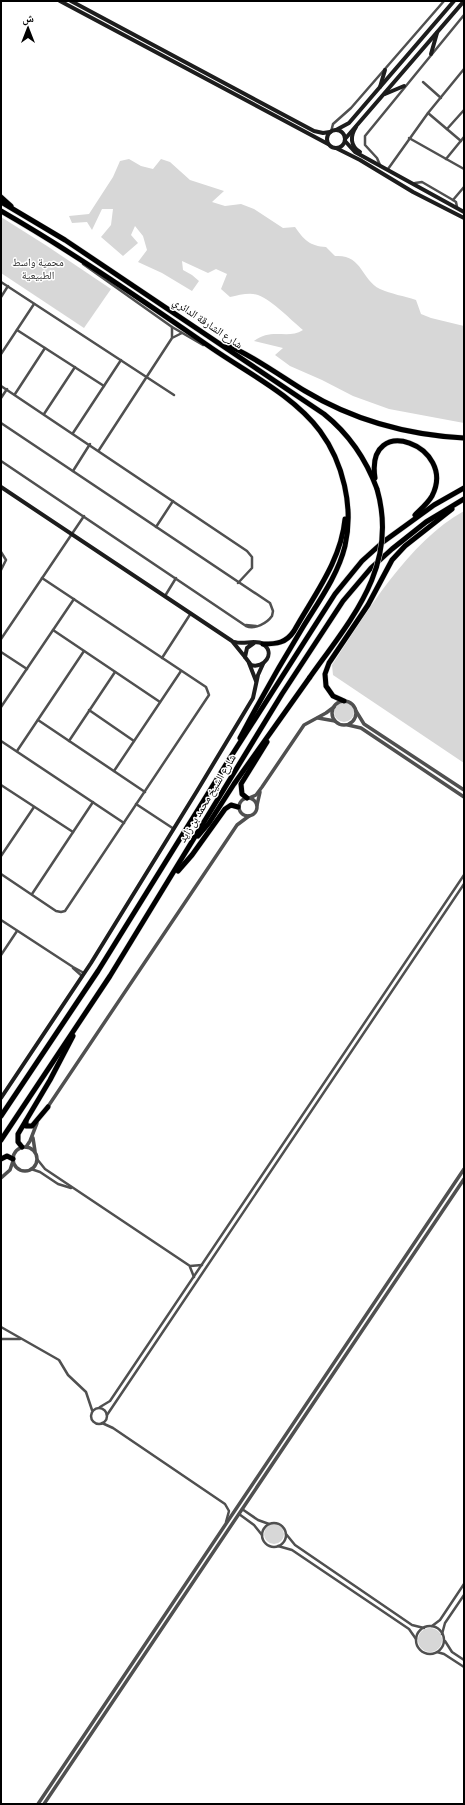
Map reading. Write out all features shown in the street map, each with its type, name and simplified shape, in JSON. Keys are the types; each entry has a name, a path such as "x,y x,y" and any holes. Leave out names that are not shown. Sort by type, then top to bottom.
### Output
{"highway":[{"path":"1,197 12,208"},
{"name":"شارع الشارقة الدائري","path":"1,202 58,236 318,410 336,424 361,454 377,489"},
{"name":"شارع الشارقة الدائري","path":"1,211 76,257 288,399 313,423 327,442 341,473 346,496"},
{"path":"217,341 234,348 319,399 356,416 408,431 464,438"},
{"path":"193,841 209,822 360,607 373,578 383,538 383,518 377,489 374,459 378,451 384,445 392,441 405,442 418,447 429,457 436,475 434,490 426,504 406,524"},
{"name":"شارع الشيخ محمد بن زايد","path":"1,1116 98,971 230,758 308,635 340,589 373,551 406,524 434,505 464,488"},
{"path":"263,644 277,644 289,637 328,574 341,542 346,496"},
{"path":"230,758 255,708 336,571 343,553 347,534 346,496"},
{"path":"344,701 333,696 326,686 325,674 329,663 366,610 387,568 398,553 421,532 464,499"},
{"name":"شارع الشيخ محمد بن زايد","path":"1,1140 81,1020 172,876 307,654 352,589 371,568 397,544 433,518 464,499"},
{"path":"248,798 242,794 241,784 268,740 273,729"},
{"path":"172,876 192,855 226,807 234,805 239,808"},
{"path":"24,1147 18,1142 17,1137 50,1080 81,1020"},
{"path":"26,1121 28,1127 32,1126 48,1107"},
{"path":"1,1159 7,1156 13,1160"}],"main road":[{"path":"60,1 360,160 413,192 464,218"},
{"path":"71,1 314,131 323,134 348,124 454,1"},
{"path":"336,148 342,146 361,120 464,1"},
{"path":"431,54 437,33"},
{"path":"380,87 385,70"},
{"path":"374,82 380,87"},
{"path":"383,94 404,86"},
{"path":"361,120 352,134 352,143 358,151 373,161"},
{"path":"336,130 342,133 345,140 355,152 415,183 464,212"},
{"path":"328,144 327,139 331,132"},
{"path":"1,487 232,641 240,648 249,663 256,683"},
{"path":"2,1096 83,975 253,698 256,683 263,664 267,660 269,654 263,644 240,643 232,641"},
{"path":"245,657 247,648 254,643"},
{"path":"249,663 257,666 263,664"}],"street":[{"path":"331,132 333,124 385,70 444,1"},
{"path":"380,165 375,155 366,147 365,138 404,86 464,15"},
{"path":"388,169 428,113 464,69"},
{"path":"423,82 441,98"},
{"path":"447,130 464,110"},
{"path":"428,113 461,141"},
{"path":"446,159 464,137"},
{"path":"410,138 464,169"},
{"path":"415,183 421,182 453,200 456,202 457,208"},
{"path":"453,200 464,187"},
{"path":"76,257 115,288 172,327 220,354"},
{"path":"1,282 174,395"},
{"path":"1,297 8,286"},
{"path":"1,354 34,304"},
{"path":"172,327 172,338"},
{"path":"17,330 104,386"},
{"path":"99,450 172,338 182,333"},
{"path":"15,394 46,348"},
{"path":"73,432 121,360"},
{"path":"44,414 75,367"},
{"path":"1,386 73,432 250,554 253,560 252,568 238,583"},
{"path":"1,398 7,389"},
{"path":"1,423 272,606 274,610 272,616 260,625 251,626 243,624 1,461"},
{"path":"73,471 90,444"},
{"path":"156,527 173,501"},
{"path":"1,639 84,516"},
{"path":"1,552 6,560 1,570"},
{"path":"1,874 58,912 65,911 209,697 206,687 42,578"},
{"path":"165,596 176,578"},
{"path":"1,707 74,599"},
{"path":"162,658 191,613"},
{"path":"53,630 160,702"},
{"path":"17,751 84,651"},
{"path":"1,652 27,669"},
{"path":"114,771 181,671"},
{"path":"68,741 115,672"},
{"path":"24,1147 34,1128 237,825 241,801 256,795 302,727 307,722 317,718 338,703 344,701 351,704 364,724 464,790"},
{"path":"334,707 332,715 336,722"},
{"path":"89,710 134,741"},
{"path":"348,725 355,718 356,711"},
{"path":"317,718 336,722 341,725 361,728 464,797"},
{"path":"38,720 145,792"},
{"path":"1,741 124,823"},
{"path":"1,785 73,832"},
{"path":"237,825 256,811 262,787"},
{"path":"248,798 254,800 257,806"},
{"path":"32,894 93,802"},
{"path":"136,804 174,829"},
{"path":"1,856 34,807"},
{"path":"239,808 243,815 249,816"},
{"path":"92,1410 100,1408 110,1401 464,875"},
{"path":"102,1423 106,1420 107,1414 464,884"},
{"path":"1,920 83,975"},
{"path":"1,955 17,931"},
{"path":"413,950 416,950 417,954"},
{"path":"292,1131 294,1135 296,1134"},
{"path":"32,1134 38,1159 45,1169 190,1266 194,1278"},
{"path":"1,1178 12,1167 17,1150 24,1147 32,1148 36,1153"},
{"path":"31,1169 36,1165 38,1159"},
{"path":"13,1160 16,1166 21,1170"},
{"path":"7,1172 31,1169 37,1171 54,1182 79,1192"},
{"path":"38,1804 464,1169"},
{"path":"44,1804 464,1179"},
{"path":"400,1265 403,1264 404,1268"},
{"path":"190,1266 202,1265"},
{"path":"1,1328 59,1360 68,1375 84,1389 92,1410 90,1416 92,1421 97,1424 102,1423 113,1428 225,1504 229,1511 227,1522"},
{"path":"1,1339 22,1339"},
{"path":"100,1408 104,1409 107,1414"},
{"path":"242,1509 258,1520 270,1524 280,1525 295,1545 412,1625 424,1628"},
{"path":"239,1514 254,1525 269,1545 288,1548 409,1629 416,1639 418,1647 423,1652 430,1654 436,1652 442,1647 444,1639"},
{"path":"262,1536 264,1529 270,1524"},
{"path":"278,1546 285,1540 286,1534"},
{"path":"416,1639 418,1633 424,1628 431,1626 440,1620 464,1584"},
{"path":"442,1634 445,1623 464,1595"},
{"path":"431,1626 438,1629 442,1634 448,1648 464,1660"},
{"path":"436,1652 444,1654 464,1667"},
{"path":"137,1655 139,1659 142,1659"}],"green space":[{"path":"129,159 141,166 153,169 161,159 170,162 190,180 224,191 212,202 225,206 241,204 254,209 283,228 295,227 308,242 326,247 335,256 344,256 351,259 374,285 380,289 416,300 421,314 464,326 464,423 389,409 353,396 290,366 275,355 283,348 254,341 267,335 291,334 303,330 276,306 255,294 230,297 221,289 227,274 216,269 208,273 182,261 183,270 199,281 192,291 162,273 138,262 147,250 143,236 135,226 131,235 138,243 123,256 101,237 111,225 113,209 102,209 92,230 87,222 72,223 69,216 89,214 113,177 120,161"},
{"name":"محمية واسط الطبيعية","path":"1,217 111,289 84,328 1,273"},
{"path":"464,511 464,763 333,675 332,665 374,601 407,559 444,524"},
{"path":"344,702 351,705 354,712 351,719 344,722 337,719 334,712 337,705"},
{"path":"274,1524 281,1527 284,1534 281,1541 274,1544 267,1541 264,1534 267,1527"},
{"path":"430,1628 438,1632 442,1640 438,1648 430,1652 422,1648 418,1640 422,1632"}]}
